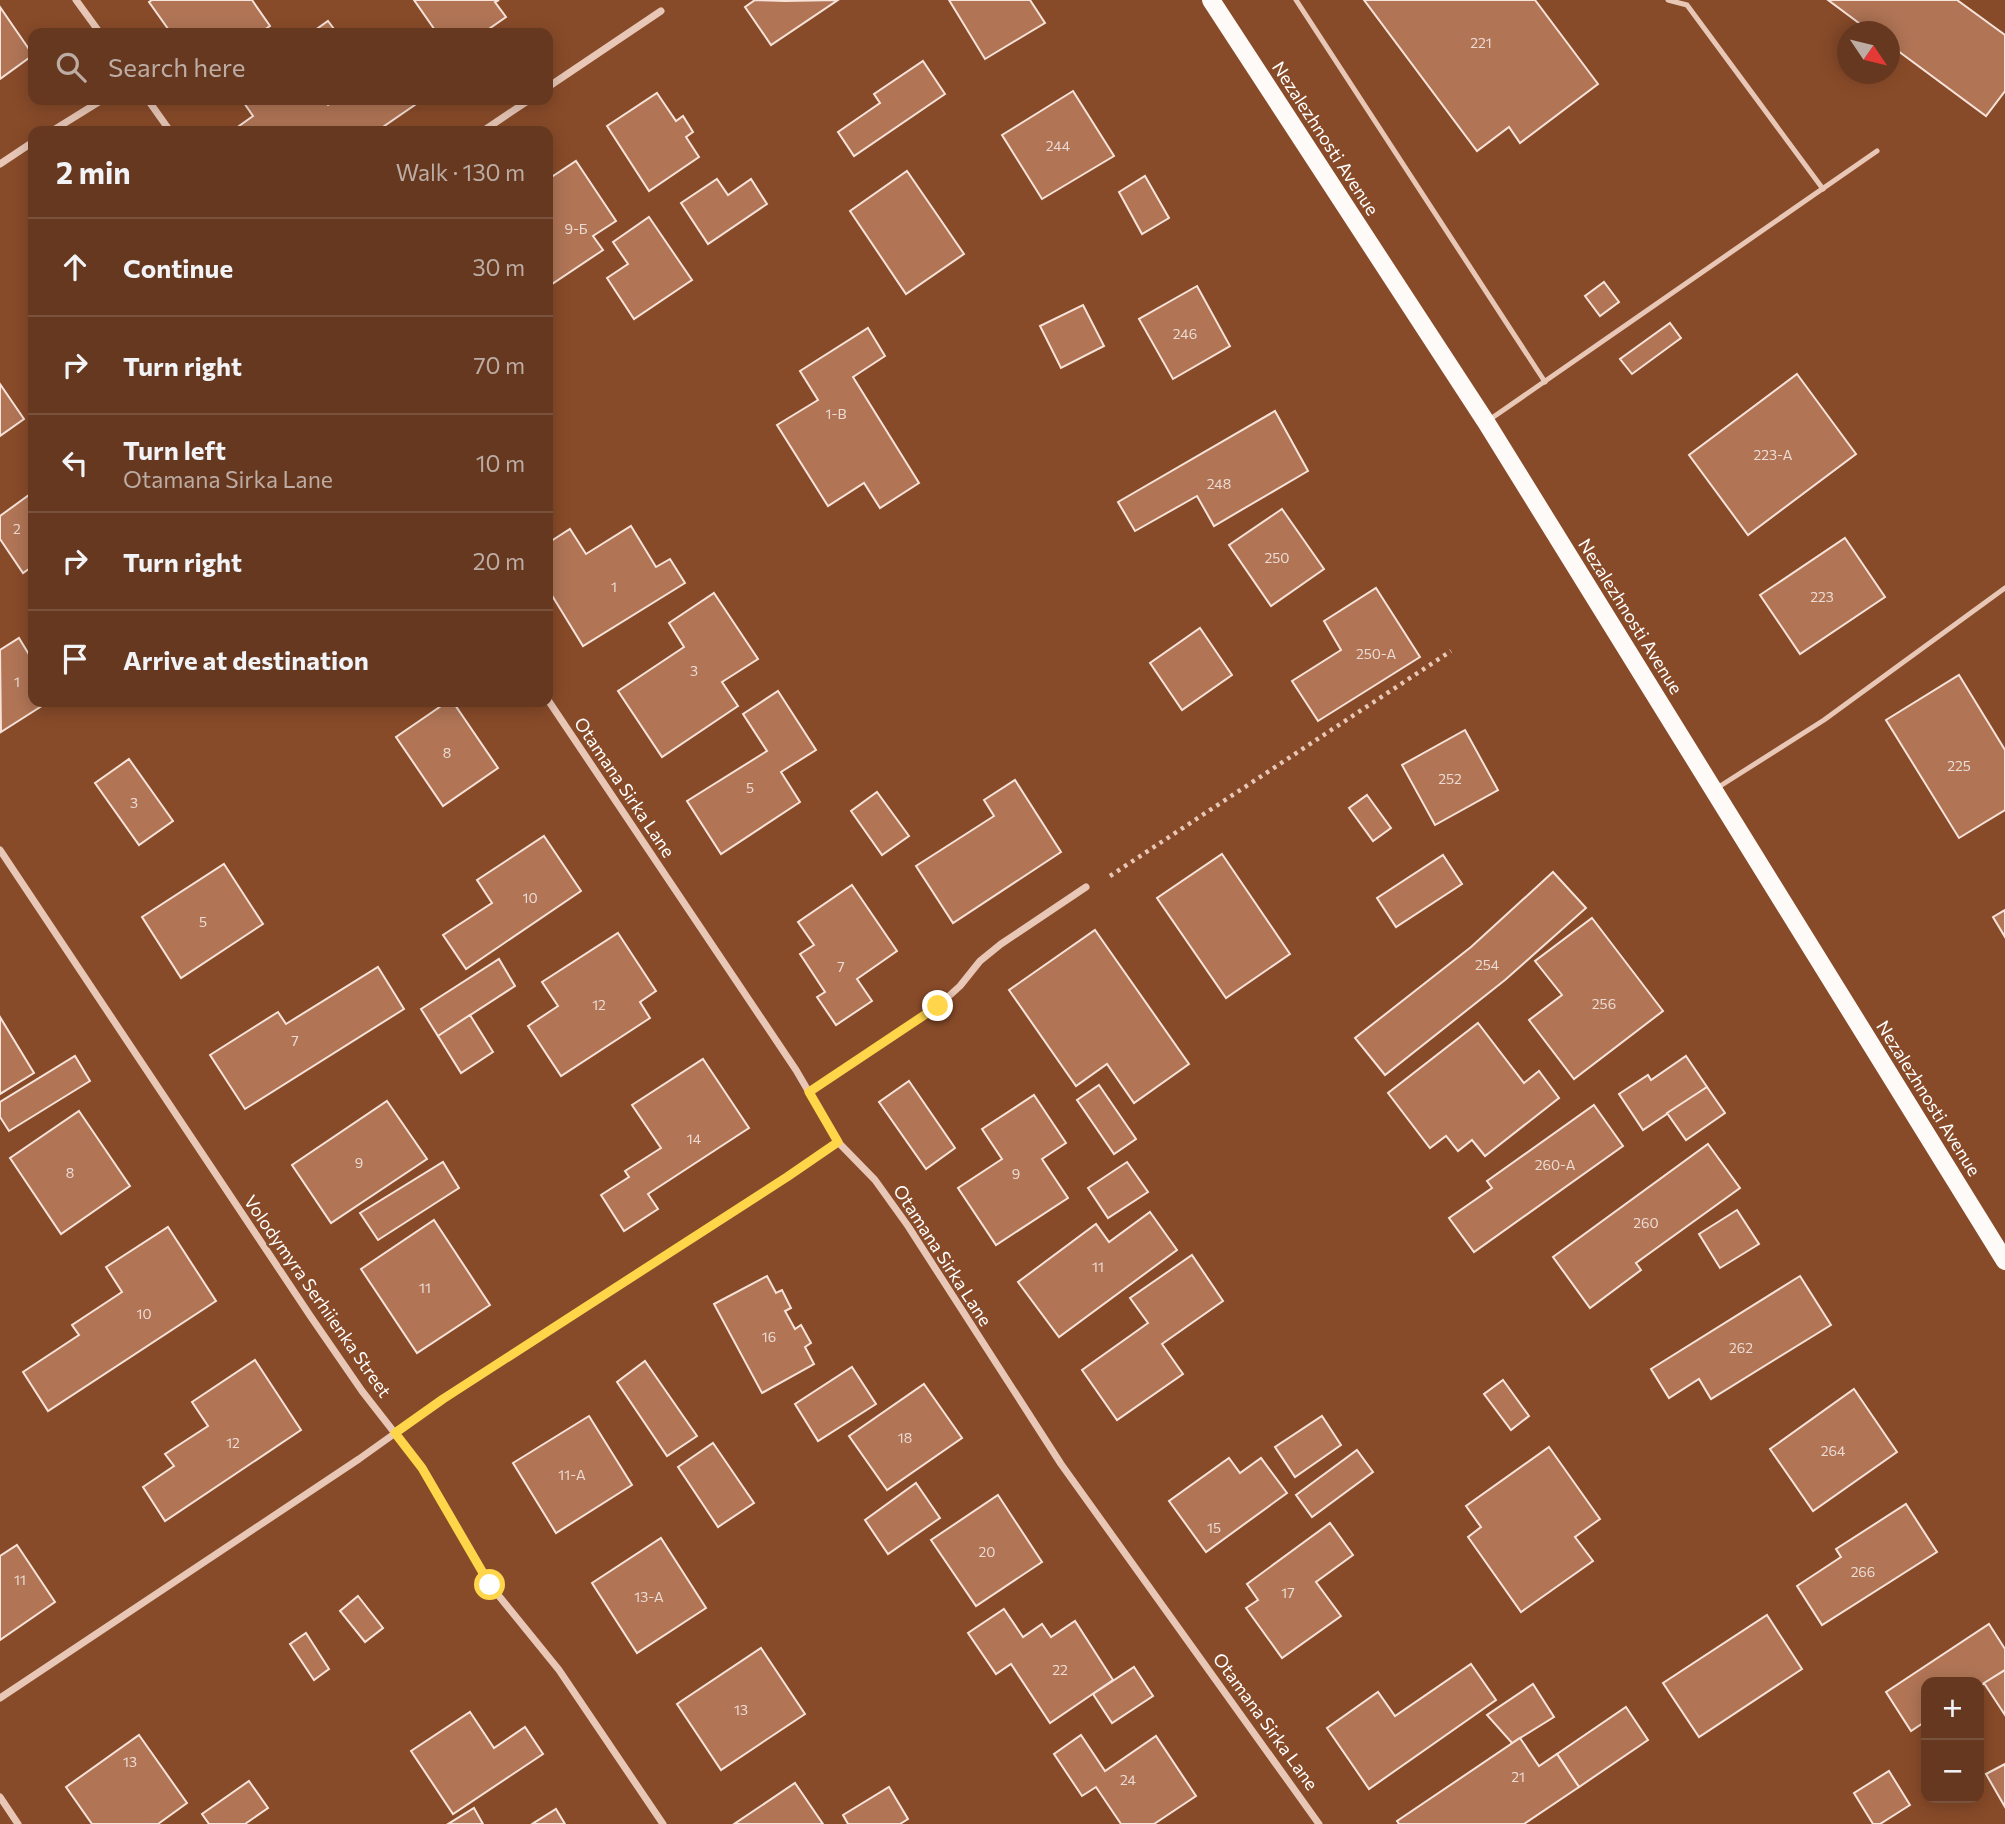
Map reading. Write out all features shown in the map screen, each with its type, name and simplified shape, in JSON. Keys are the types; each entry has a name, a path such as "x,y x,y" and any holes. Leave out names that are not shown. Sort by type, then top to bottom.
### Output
{"main road":[{"name":"Nezalezhnosti Avenue","path":"1211,0 1486,422 2005,1261"}],"street":[{"path":"76,0 96,28"},
{"path":"553,84 661,11"},
{"path":"59,126 94,105"},
{"path":"152,105 166,126"},
{"path":"490,126 522,105"},
{"path":"0,164 28,145"},
{"name":"Otamana Sirka Lane","path":"553,707 809,1092 838,1142 875,1181 908,1226 1061,1464 1319,1824"},
{"name":"Volodymyra Serhiienka Street","path":"0,850 311,1317 422,1468 490,1585 514,1618 559,1670 663,1824"},
{"path":"809,1092 938,1006 960,986 980,961 1001,944 1086,887"},
{"path":"0,1698 443,1399 838,1142"},
{"path":"0,1797 18,1824"}],"lane":[{"path":"1296,0 1545,382"},
{"path":"1668,0 1687,5 1823,189"},
{"path":"1486,422 1877,151"},
{"path":"1714,790 1824,720 2005,588"}],"path":[{"path":"1086,887 1102,881 1451,651"}],"building":[{"path":"252,0 270,26 167,28 149,2"},
{"path":"414,0 499,0 495,2 506,17 490,28 434,28"},
{"path":"755,0 838,0 771,45 745,7"},
{"path":"949,0 1030,0 1045,23 985,59"},
{"path":"1364,0 1535,0 1598,84 1520,143 1509,127 1477,151"},
{"path":"1828,0 1957,0 2005,35 2005,91 1986,116 1900,52 1900,21 1856,21"},
{"path":"0,7 28,48 28,59 0,79"},
{"path":"328,21 333,28 318,28"},
{"path":"923,61 945,94 854,156 838,132 880,103 874,94"},
{"path":"1073,91 1114,156 1042,199 1002,135"},
{"path":"657,93 676,121 683,116 693,132 686,137 699,157 649,191 607,126"},
{"path":"245,105 415,105 384,126 239,126 253,116"},
{"path":"576,161 616,221 593,236 603,250 553,283 553,176"},
{"path":"907,171 964,254 906,294 850,211"},
{"path":"1145,176 1169,218 1142,234 1119,192"},
{"path":"717,179 728,195 751,179 767,204 708,244 681,203"},
{"path":"649,217 692,280 634,319 607,278 628,264 613,242"},
{"path":"1604,282 1619,302 1600,316 1585,296"},
{"path":"1197,286 1230,346 1173,379 1139,319"},
{"path":"1083,305 1104,346 1061,368 1040,326"},
{"path":"1670,323 1681,338 1632,374 1620,359"},
{"path":"868,328 885,356 853,377 919,483 880,508 864,483 828,506 777,425 818,400 800,371"},
{"path":"1797,374 1856,454 1748,535 1689,455"},
{"path":"0,384 24,419 0,436"},
{"path":"1275,411 1308,471 1214,526 1197,496 1135,531 1118,502"},
{"path":"28,496 28,570 23,573 0,539 0,516"},
{"path":"1282,509 1324,569 1271,606 1229,545"},
{"path":"631,526 656,567 670,559 685,583 583,646 553,597 553,540 570,529 586,554"},
{"path":"1845,538 1885,597 1800,654 1760,595"},
{"path":"1376,588 1420,657 1318,721 1292,681 1341,650 1324,621"},
{"path":"714,593 758,659 722,682 738,706 662,757 618,691 684,647 669,623"},
{"path":"1200,628 1232,675 1182,710 1150,663"},
{"path":"19,638 28,653 28,707 40,707 1,732 0,650"},
{"path":"1959,675 2005,750 2005,810 1959,838 1886,720"},
{"path":"778,691 816,750 781,772 800,802 721,854 687,801 767,751 743,714"},
{"path":"440,707 456,707 498,768 443,806 396,737"},
{"path":"1465,730 1498,790 1435,825 1402,765"},
{"path":"129,759 173,821 139,845 95,783"},
{"path":"1015,780 1061,852 953,923 916,866 994,816 984,800"},
{"path":"877,792 909,836 882,855 851,811"},
{"path":"1367,795 1391,828 1373,841 1349,808"},
{"path":"544,836 581,891 466,969 443,935 492,903 477,880"},
{"path":"1222,854 1290,954 1226,998 1157,898"},
{"path":"1443,855 1462,884 1396,927 1377,898"},
{"path":"224,864 263,924 181,978 142,917"},
{"path":"1553,872 1586,908 1505,980 1385,1075 1355,1038 1471,947"},
{"path":"852,885 897,951 857,979 872,1001 836,1025 817,997 825,992 800,954 814,945 798,922"},
{"path":"2005,910 2005,937 1993,917"},
{"path":"1592,918 1663,1011 1574,1079 1529,1020 1562,995 1535,961"},
{"path":"1095,930 1189,1064 1134,1103 1107,1064 1076,1086 1009,990"},
{"path":"618,933 656,991 640,1002 650,1018 561,1076 528,1026 558,1006 542,982"},
{"path":"499,959 515,986 438,1036 421,1009"},
{"path":"378,967 404,1009 245,1109 210,1055 278,1012 286,1024"},
{"path":"470,1015 493,1052 461,1073 438,1036"},
{"path":"0,1017 34,1073 0,1094"},
{"path":"1478,1023 1524,1083 1539,1071 1559,1098 1485,1156 1472,1140 1458,1151 1446,1136 1430,1148 1388,1093"},
{"path":"75,1056 90,1081 9,1131 0,1117 0,1102"},
{"path":"1686,1056 1707,1087 1643,1130 1619,1094 1648,1075 1651,1080"},
{"path":"703,1059 749,1128 648,1194 658,1209 624,1231 601,1195 629,1177 625,1171 661,1148 632,1105"},
{"path":"909,1081 955,1148 926,1169 879,1102"},
{"path":"1099,1085 1136,1139 1114,1154 1077,1100"},
{"path":"1707,1087 1725,1113 1686,1140 1667,1113"},
{"path":"1034,1095 1066,1143 1042,1159 1068,1198 996,1245 958,1188 1002,1159 982,1129"},
{"path":"387,1101 427,1159 331,1223 292,1165"},
{"path":"1594,1105 1623,1146 1474,1252 1449,1218 1492,1188 1487,1181"},
{"path":"79,1111 130,1186 61,1234 10,1158"},
{"path":"1708,1144 1740,1188 1636,1263 1641,1270 1590,1308 1553,1257"},
{"path":"443,1162 459,1188 378,1240 360,1213"},
{"path":"1127,1162 1148,1192 1108,1218 1088,1188"},
{"path":"1737,1210 1759,1244 1720,1268 1699,1234"},
{"path":"1150,1212 1177,1250 1059,1337 1018,1282 1096,1224 1109,1242"},
{"path":"434,1220 490,1305 417,1353 361,1269"},
{"path":"168,1227 216,1301 48,1411 23,1372 79,1335 72,1325 122,1292 106,1267"},
{"path":"1192,1255 1223,1301 1162,1344 1183,1374 1117,1420 1082,1370 1148,1323 1130,1298"},
{"path":"767,1276 776,1293 782,1290 791,1308 785,1311 795,1329 801,1325 811,1343 805,1347 814,1364 762,1393 714,1304"},
{"path":"1800,1276 1831,1325 1711,1399 1699,1379 1669,1398 1651,1369"},
{"path":"255,1360 301,1430 165,1521 143,1487 174,1466 165,1454 208,1426 192,1402"},
{"path":"645,1361 697,1436 667,1456 617,1382"},
{"path":"852,1367 876,1404 818,1441 795,1404"},
{"path":"1503,1380 1529,1416 1511,1430 1484,1394"},
{"path":"924,1384 962,1438 887,1490 849,1436"},
{"path":"1854,1389 1897,1452 1813,1511 1770,1449"},
{"path":"589,1416 632,1485 556,1533 513,1463"},
{"path":"1322,1416 1341,1445 1295,1477 1275,1447"},
{"path":"713,1443 754,1503 718,1527 678,1467"},
{"path":"1549,1447 1600,1519 1575,1537 1593,1561 1521,1612 1468,1537 1481,1527 1466,1506"},
{"path":"1357,1450 1373,1472 1312,1517 1296,1495"},
{"path":"1229,1458 1240,1473 1261,1458 1287,1493 1206,1552 1169,1501"},
{"path":"916,1483 940,1518 888,1554 865,1520"},
{"path":"998,1495 1042,1562 976,1606 931,1540"},
{"path":"1906,1504 1937,1552 1822,1625 1797,1586 1841,1557 1836,1549"},
{"path":"1330,1523 1353,1555 1316,1582 1341,1616 1282,1658 1246,1608 1258,1600 1247,1584"},
{"path":"661,1538 706,1608 637,1653 592,1583"},
{"path":"17,1545 55,1602 0,1640 0,1556"},
{"path":"358,1596 383,1628 365,1642 340,1611"},
{"path":"1004,1609 1023,1637 1042,1624 1051,1637 1075,1621 1113,1680 1050,1723 1011,1664 996,1674 968,1633"},
{"path":"1767,1615 1802,1669 1699,1737 1663,1683"},
{"path":"1989,1624 2005,1649 2005,1670 1984,1684 1984,1677 1921,1677 1921,1724 1911,1731 1886,1692"},
{"path":"306,1633 329,1669 314,1680 290,1644"},
{"path":"761,1648 805,1714 721,1770 677,1704"},
{"path":"1471,1664 1496,1700 1369,1789 1327,1728 1378,1692 1395,1716"},
{"path":"1134,1667 1153,1696 1112,1723 1093,1694"},
{"path":"2005,1670 2005,1715 1984,1683"},
{"path":"1533,1684 1554,1717 1512,1743 1487,1715"},
{"path":"1626,1707 1648,1740 1579,1787 1557,1754"},
{"path":"470,1712 494,1748 525,1727 543,1754 453,1814 411,1751"},
{"path":"139,1735 187,1803 158,1824 92,1824 66,1787"},
{"path":"1081,1735 1105,1771 1156,1736 1196,1796 1154,1824 1121,1824 1096,1787 1082,1796 1054,1754"},
{"path":"1520,1738 1539,1766 1557,1754 1579,1787 1524,1824 1399,1824 1397,1821"},
{"path":"2005,1764 2005,1807 1986,1774"},
{"path":"1889,1771 1910,1805 1880,1824 1873,1824 1854,1793"},
{"path":"249,1781 268,1808 245,1824 209,1824 202,1814"},
{"path":"795,1783 823,1824 734,1824"},
{"path":"889,1787 908,1819 900,1824 848,1824 843,1815"},
{"path":"474,1808 483,1824 448,1824"},
{"path":"556,1809 565,1824 532,1824"}],"route":[{"path":"490,1585 422,1468 395,1433 838,1142 809,1092 938,1006"}]}
